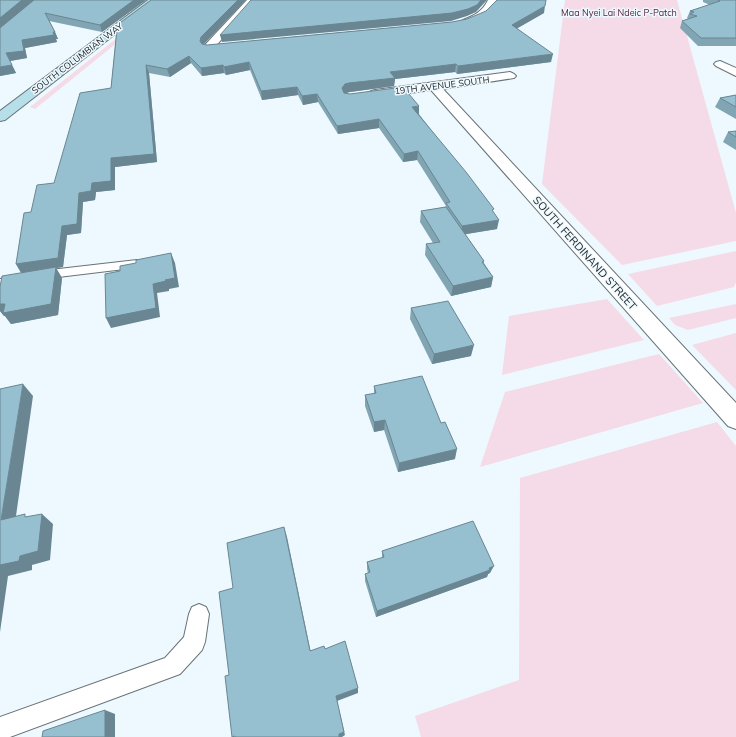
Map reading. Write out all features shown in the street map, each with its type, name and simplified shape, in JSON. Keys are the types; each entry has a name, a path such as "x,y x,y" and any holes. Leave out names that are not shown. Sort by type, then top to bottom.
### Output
{"main road":[{"name":"SOUTH COLUMBIAN WAY","path":"0,117 154,0"}],"street":[{"path":"222,47 208,48 252,0"},
{"path":"458,24 485,14 490,8 493,0"},
{"path":"720,64 736,73"},
{"name":"19TH AVENUE SOUTH","path":"365,95 510,76"},
{"name":"SOUTH FERDINAND STREET","path":"434,86 736,419"}],"lane":[{"path":"0,283 50,274 137,264"},
{"path":"0,729 172,666 194,642 199,614"}],"green space":[{"path":"165,0 170,0 35,109 30,107"},
{"name":"Maa Nyei Lai Ndeic P-Patch","path":"565,0 677,0 736,213 736,241 622,265 542,184"},
{"path":"736,251 736,282 734,287 657,306 628,274"},
{"path":"607,299 644,340 502,375 509,316"},
{"path":"736,304 736,318 688,330 675,325 669,318"},
{"path":"736,333 736,390 692,345"},
{"path":"659,354 703,403 480,467 505,392"},
{"path":"717,422 736,446 736,737 421,737 415,716 519,680 520,478"}],"building":[{"path":"0,0 22,0 0,18"},
{"path":"34,0 134,0 100,25 45,13 55,32 53,32 54,35 22,40 24,51 6,53 12,65 0,67 0,28"},
{"path":"151,0 238,0 201,37 200,41 202,44 207,45 452,22 467,19 486,11 497,0 546,0 545,6 512,25 553,54 458,66 456,64 390,72 395,78 349,83 345,84 342,88 344,93 350,94 403,87 419,106 412,107 466,172 494,209 492,210 499,220 462,226 446,203 450,202 418,151 404,154 379,119 337,126 317,94 302,96 297,87 261,91 249,62 224,67 223,65 201,68 189,56 167,69 146,65 154,154 111,158 111,181 92,183 91,191 79,193 77,224 62,226 58,258 16,264 24,213 31,212 37,185 54,183 80,93 111,88 117,29 113,28"},
{"path":"251,0 481,0 477,5 452,13 220,35"},
{"path":"718,0 736,0 736,38 701,38 682,21 697,16 690,14 694,12 690,11 720,1"},
{"path":"736,95 736,107 720,98"},
{"path":"736,131 736,137 728,132"},
{"path":"446,207 484,261 482,262 493,277 453,286 426,244 440,242 421,211"},
{"path":"171,253 175,278 153,284 156,308 106,318 105,274 120,271 120,266 136,263 136,260"},
{"path":"56,267 51,304 3,313 5,304 0,304 0,287 2,276"},
{"path":"448,301 474,345 434,354 411,308"},
{"path":"422,376 441,423 445,422 457,449 399,463 385,420 374,422 365,395 376,393 374,386"},
{"path":"23,384 1,520 25,514 25,517 42,514 38,551 20,556 19,561 0,565 0,389"},
{"path":"473,521 494,566 489,568 490,570 377,611 365,574 370,572 367,562 384,557 382,551"},
{"path":"284,527 310,651 324,646 325,649 345,641 358,688 336,696 344,732 339,734 339,737 232,737 225,676 229,675 219,592 233,588 227,543"},
{"path":"105,710 105,737 42,737 43,731"}]}
